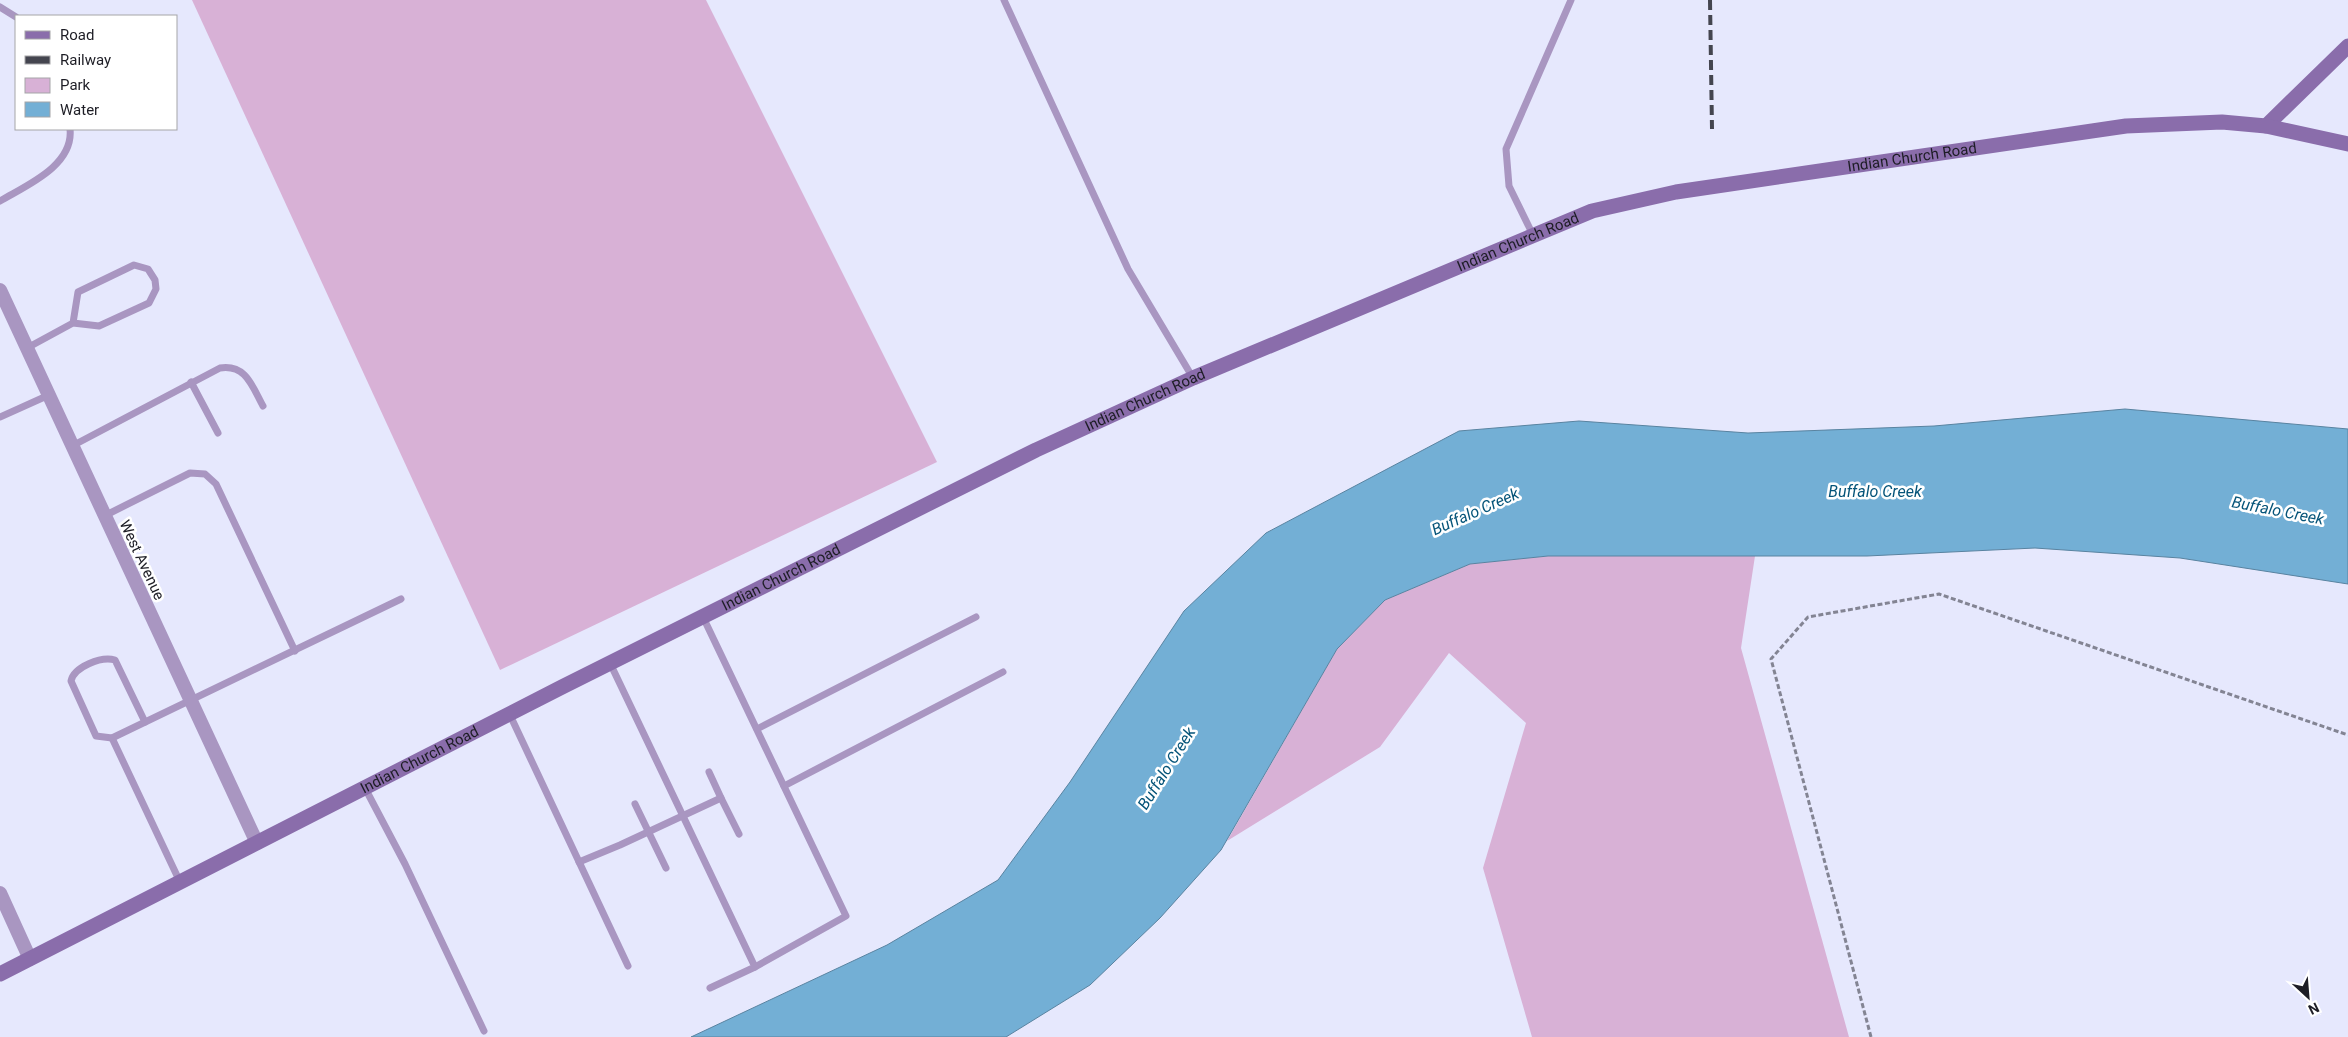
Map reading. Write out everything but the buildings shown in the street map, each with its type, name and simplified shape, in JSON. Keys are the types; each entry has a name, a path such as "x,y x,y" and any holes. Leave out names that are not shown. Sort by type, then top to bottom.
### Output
{"street":[{"path":"2266,126 2348,46"},
{"name":"Indian Church Road","path":"0,974 610,663 1036,450 1193,378 1592,212 1686,191 2126,126 2222,122 2266,126 2348,144"},
{"name":"West Avenue","path":"0,290 257,843"},
{"path":"0,893 30,959"}],"lane":[{"path":"1004,0 1128,269 1193,378"},
{"path":"1533,235 1509,186 1506,149 1571,0"},
{"path":"0,7 15,16"},
{"path":"0,201 45,174 60,159 67,146 70,130"},
{"path":"27,348 73,323 99,326 149,303 156,290 155,280 148,268 134,265 78,292 73,323"},
{"path":"71,446 220,368 230,366 240,370 247,376 263,406"},
{"path":"191,382 218,433"},
{"path":"0,417 49,395"},
{"path":"104,516 190,474 205,474 216,484 296,651"},
{"path":"145,722 115,660 101,660 78,669 73,674 71,681 96,736 112,738 191,702 401,599"},
{"path":"703,617 846,916 755,968 710,988"},
{"path":"757,729 976,617"},
{"path":"610,663 755,968"},
{"path":"784,786 1003,672"},
{"path":"510,715 628,966"},
{"path":"112,738 180,882"},
{"path":"709,772 739,834"},
{"path":"365,788 405,864 484,1031"},
{"path":"579,862 721,798"},
{"path":"635,804 666,868"}],"path":[{"path":"1872,1037 1772,659 1808,617 1939,594 2348,735"}],"green space":[{"path":"192,0 706,0 937,462 500,670"},
{"path":"1548,556 1755,556 1741,648 1849,1037 1532,1037 1483,868 1526,723 1449,653 1380,747 1227,841 1337,649 1385,600 1470,564"}],"water":[{"name":"Buffalo Creek","path":"2125,409 2348,429 2348,584 2180,558 2035,548 1867,556 1548,556 1470,564 1385,600 1337,649 1221,850 1160,918 1090,985 1006,1037 691,1037 887,945 998,880 1070,782 1184,611 1266,533 1459,431 1579,421 1748,433 1934,426"}],"railway":[{"path":"1710,0 1712,129"}]}
